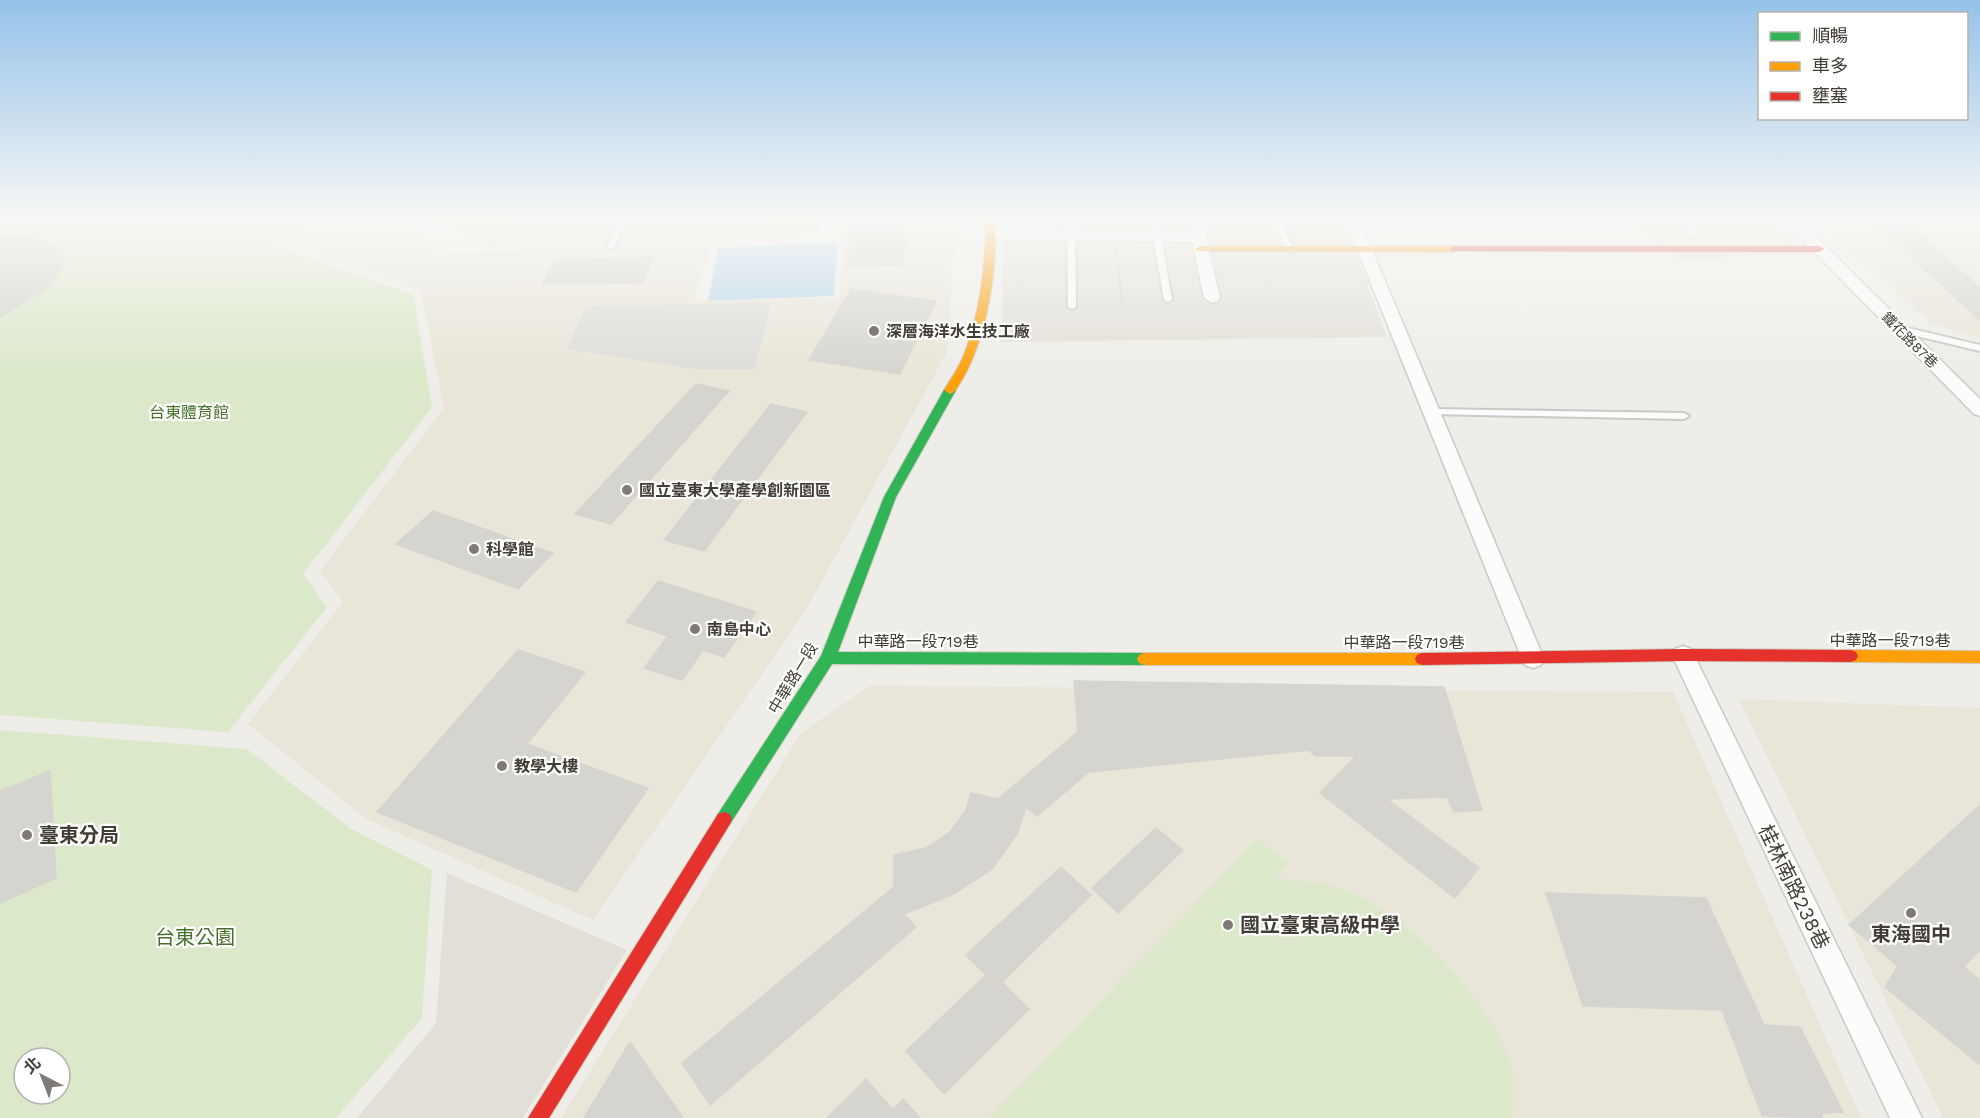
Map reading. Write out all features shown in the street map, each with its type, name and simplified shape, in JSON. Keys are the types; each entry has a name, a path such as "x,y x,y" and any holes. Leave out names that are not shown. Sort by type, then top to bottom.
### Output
{"street":[{"name":"中華路一段","path":"538,1118 699,858 828,658 890,497 970,354 986,271"},
{"path":"1206,271 1212,298"},
{"path":"1375,271 1533,658"},
{"name":"鐵花路87巷","path":"1841,271 1980,410"},
{"name":"中華路一段719巷","path":"828,658 1533,658 1683,655 1980,657"},
{"name":"桂林南路238巷","path":"1683,655 1906,1118"}],"lane":[{"path":"1071,271 1072,307"},
{"path":"1163,271 1168,300"},
{"path":"1898,328 1980,348"},
{"path":"1432,412 1684,416"}],"path":[{"path":"1119,271 1122,303"}],"shaded area":[{"name":"國立臺東大學產學創新園區","path":"362,271 703,271 694,301 840,298 841,271 952,271 947,352 806,610 593,920 366,819 248,724 343,602 320,571 444,408 421,292"},
{"path":"1003,271 1363,271 1386,337 1001,342"},
{"path":"1872,271 1980,271 1980,338 1931,324"},
{"path":"771,303 755,369 695,369 567,349 587,306"},
{"name":"國立臺東高級中學","path":"870,686 1673,692 1861,1118 561,1118 801,733"},
{"name":"東海國中","path":"1739,699 1980,708 1980,1118 1943,1118"},
{"path":"447,873 627,950 523,1118 357,1118 436,1023"}],"green space":[{"name":"台東體育館","path":"0,271 347,271 413,294 432,407 303,574 327,607 228,732 0,715"},
{"name":"台東公園","path":"0,730 247,749 351,829 432,870 422,1018 336,1118 0,1118"},
{"path":"1257,839 1288,863 1275,878 1327,884 1360,897 1413,933 1461,981 1498,1033 1509,1059 1513,1080 1512,1118 989,1118"}],"water":[{"path":"714,271 836,271 834,296 708,301"}],"building":[{"path":"0,271 59,271 55,279 36,296 0,317"},
{"path":"549,271 647,271 642,283 542,284"},
{"path":"1926,271 1961,271 1980,288 1980,320"},
{"name":"深層海洋水生技工廠","path":"851,289 936,301 900,374 809,360"},
{"path":"696,384 729,391 611,524 575,514"},
{"path":"771,404 807,412 704,551 664,540"},
{"name":"科學館","path":"433,511 553,553 518,589 396,544"},
{"name":"南島中心","path":"658,581 756,612 724,657 703,650 682,680 644,668 668,636 626,622"},
{"name":"教學大樓","path":"518,650 585,672 527,744 648,788 576,892 377,812"},
{"path":"1074,681 1444,687 1482,810 1454,812 1447,797 1387,799 1479,868 1455,898 1320,793 1356,756 1315,756 1309,750 1089,772 1037,816 1026,807 1017,834 992,869 952,895 904,914 916,927 710,1105 682,1063 894,887 894,855 926,848 950,832 966,810 971,793 998,799 1078,732"},
{"name":"臺東分局","path":"50,771 56,878 0,903 0,791"},
{"path":"1980,805 1980,950 1964,967 1980,980 1980,1065 1885,987 1898,966 1849,925"},
{"path":"1156,828 1183,850 1118,913 1092,888"},
{"path":"1061,867 1091,895 1002,982 1029,1009 944,1094 906,1051 986,975 966,955"},
{"path":"1546,893 1706,898 1764,1025 1800,1027 1843,1112 1821,1113 1823,1118 1762,1116 1722,1010 1583,1006"},
{"path":"630,1042 683,1118 584,1118"},
{"path":"866,1079 893,1110 903,1099 920,1118 827,1118"}],"traffic: fast":[{"path":"724,819 828,658 890,497 950,390"},
{"path":"828,658 1144,659"}],"traffic: slow":[{"path":"950,390 968,358 974,340 987,271"},
{"path":"1851,656 1980,657"},
{"path":"1144,659 1422,659"}],"traffic: jam":[{"path":"1422,659 1683,655 1851,656"},
{"path":"538,1118 724,819"}],"place":[{"name":"深層海洋水生技工廠","path":"874,331"},
{"name":"國立臺東大學產學創新園區","path":"627,490"},
{"name":"科學館","path":"474,549"},
{"name":"南島中心","path":"695,629"},
{"name":"教學大樓","path":"502,766"},
{"name":"臺東分局","path":"27,835"},
{"name":"東海國中","path":"1911,913"},
{"name":"國立臺東高級中學","path":"1228,925"}]}
